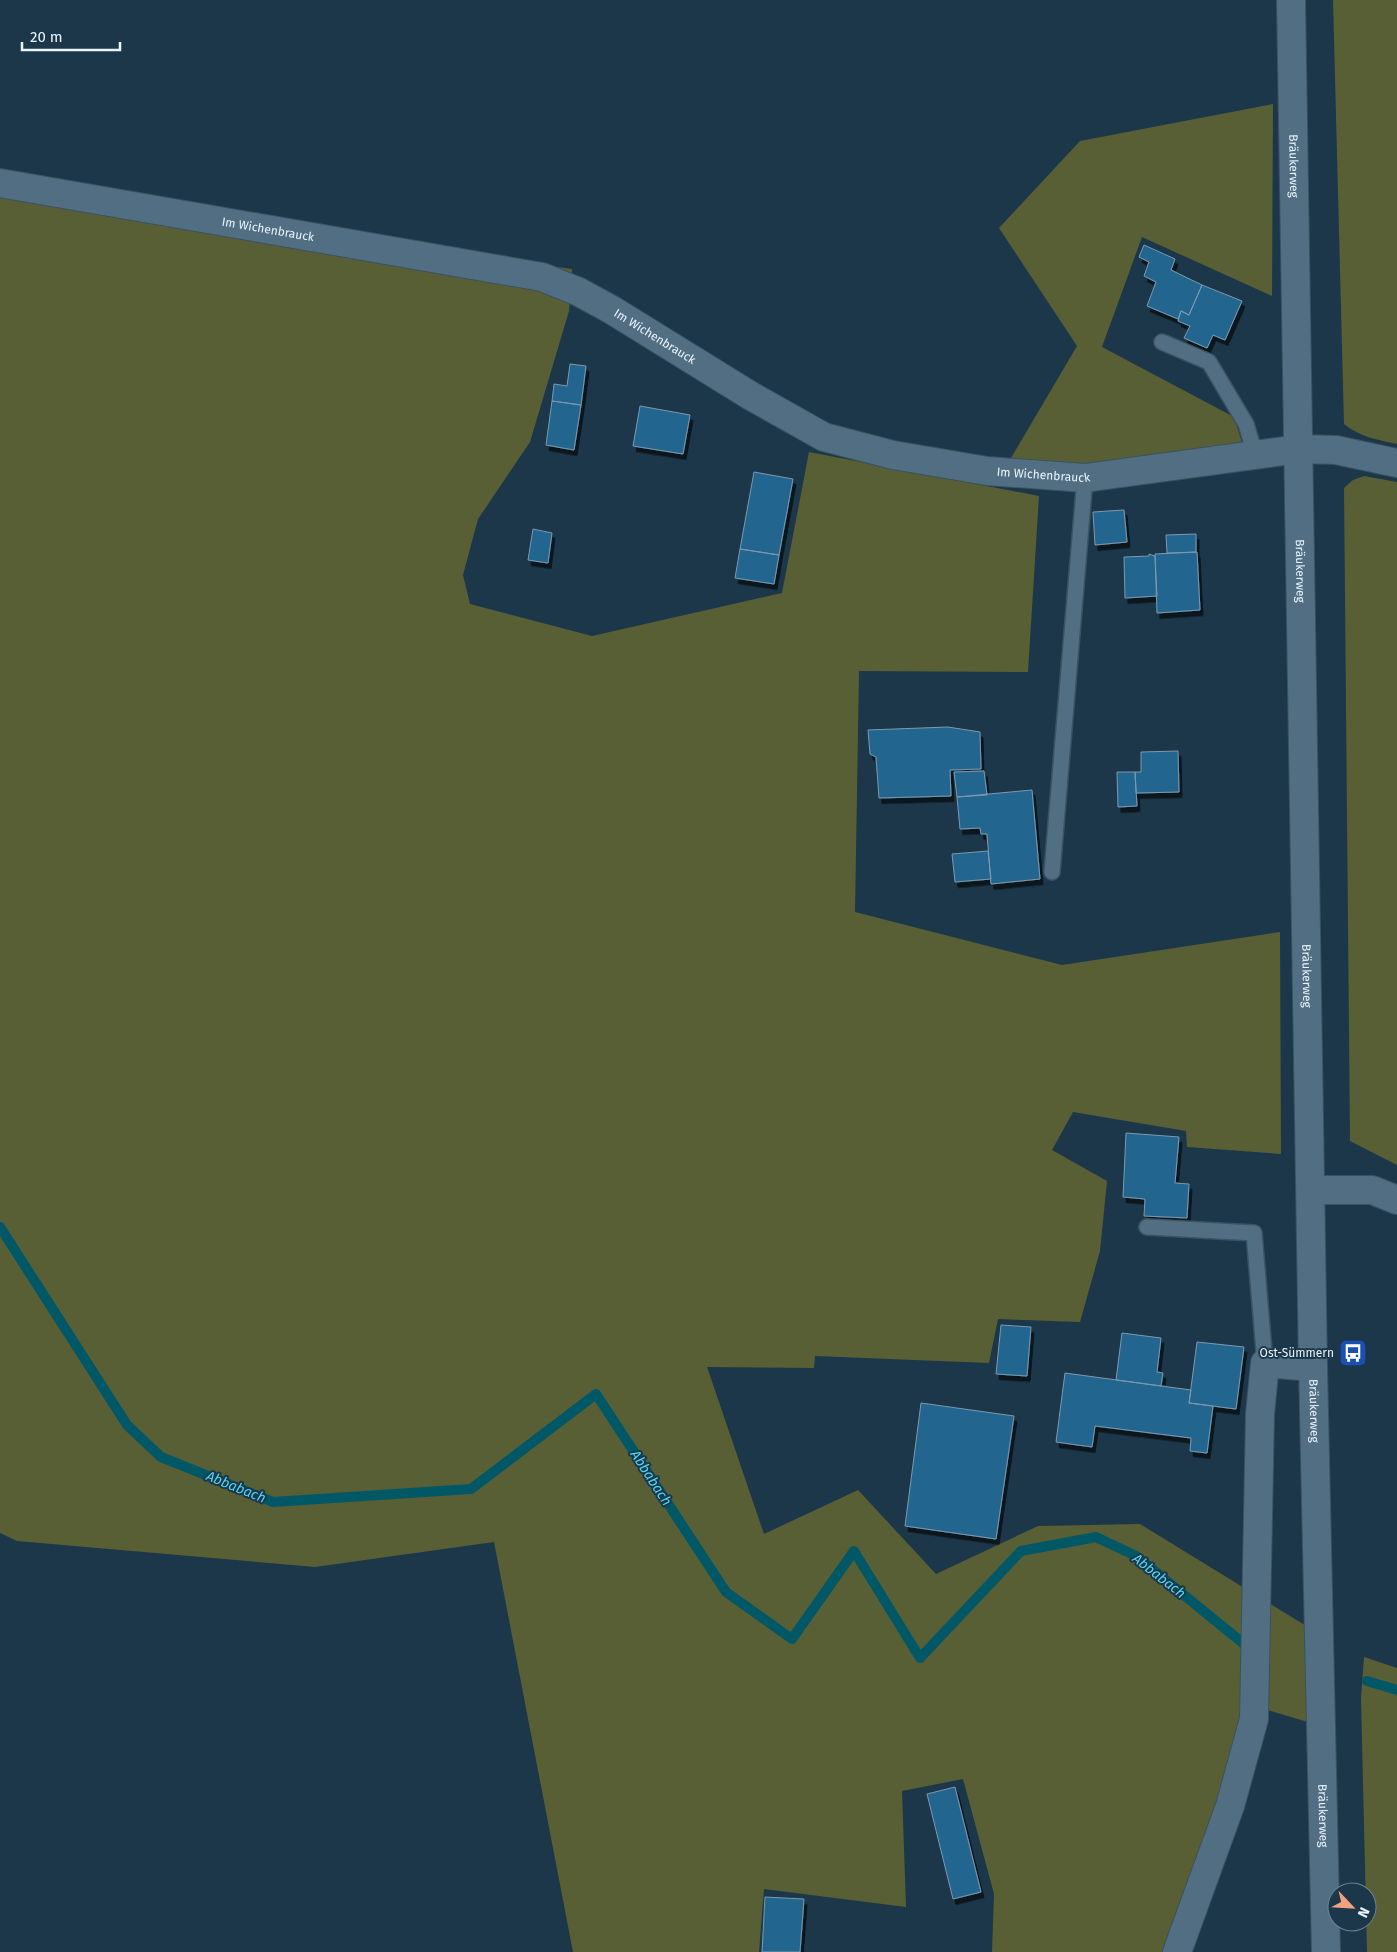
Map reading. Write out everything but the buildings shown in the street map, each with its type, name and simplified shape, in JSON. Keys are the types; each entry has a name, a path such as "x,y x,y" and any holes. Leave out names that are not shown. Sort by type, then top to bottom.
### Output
{"street":[{"name":"Bräukerweg","path":"1291,0 1313,1367 1326,1952"},
{"name":"Im Wichenbrauck","path":"0,183 542,277 579,292 612,310 751,396 824,437 893,456 987,471 1085,478 1299,449 1336,450 1397,463"},
{"path":"1310,1190 1372,1190 1397,1200"},
{"path":"1177,1952 1230,1806 1254,1718 1260,1414 1265,1363 1313,1367"}],"lane":[{"path":"1162,342 1209,362 1227,389 1246,424 1255,454"},
{"path":"1052,872 1085,478"},
{"path":"1147,1227 1254,1233 1265,1363"}],"green space":[{"path":"1333,0 1397,0 1397,444 1363,435 1344,424"},
{"path":"1273,104 1272,296 1142,237 1102,347 1234,417 1243,446 1083,469 1008,463 1077,346 999,228 1080,141"},
{"path":"0,177 392,244 572,269 569,311 530,442 478,519 463,575 470,604 592,636 782,593 809,452 1039,496 1028,672 859,671 855,912 1062,965 1280,932 1281,1154 1187,1147 1186,1131 1073,1112 1052,1150 1107,1181 1100,1251 1080,1322 998,1319 989,1363 815,1356 814,1368 707,1367 764,1534 858,1490 936,1574 1038,1526 1140,1524 1308,1627 1311,1723 1244,1703 1222,1802 1164,1952 992,1952 994,1894 963,1779 902,1791 906,1907 764,1889 759,1952 573,1952 494,1542 315,1567 17,1541 0,1533"},
{"path":"1364,476 1397,482 1397,1165 1350,1141 1344,488 1353,480"},
{"path":"1364,1657 1397,1668 1397,1952 1367,1952 1367,1932 1377,1932 1377,1882 1365,1882 1361,1698"}],"waterway":[{"name":"Abbabach","path":"0,1227 127,1425 161,1457 273,1502 471,1489 596,1394 726,1592 792,1639 854,1551 920,1658 1021,1551 1096,1537 1136,1556 1244,1644"},
{"name":"Abbabach","path":"1367,1681 1397,1690"}],"place":[{"name":"Ost-Sümmern","path":"1353,1353"}]}
